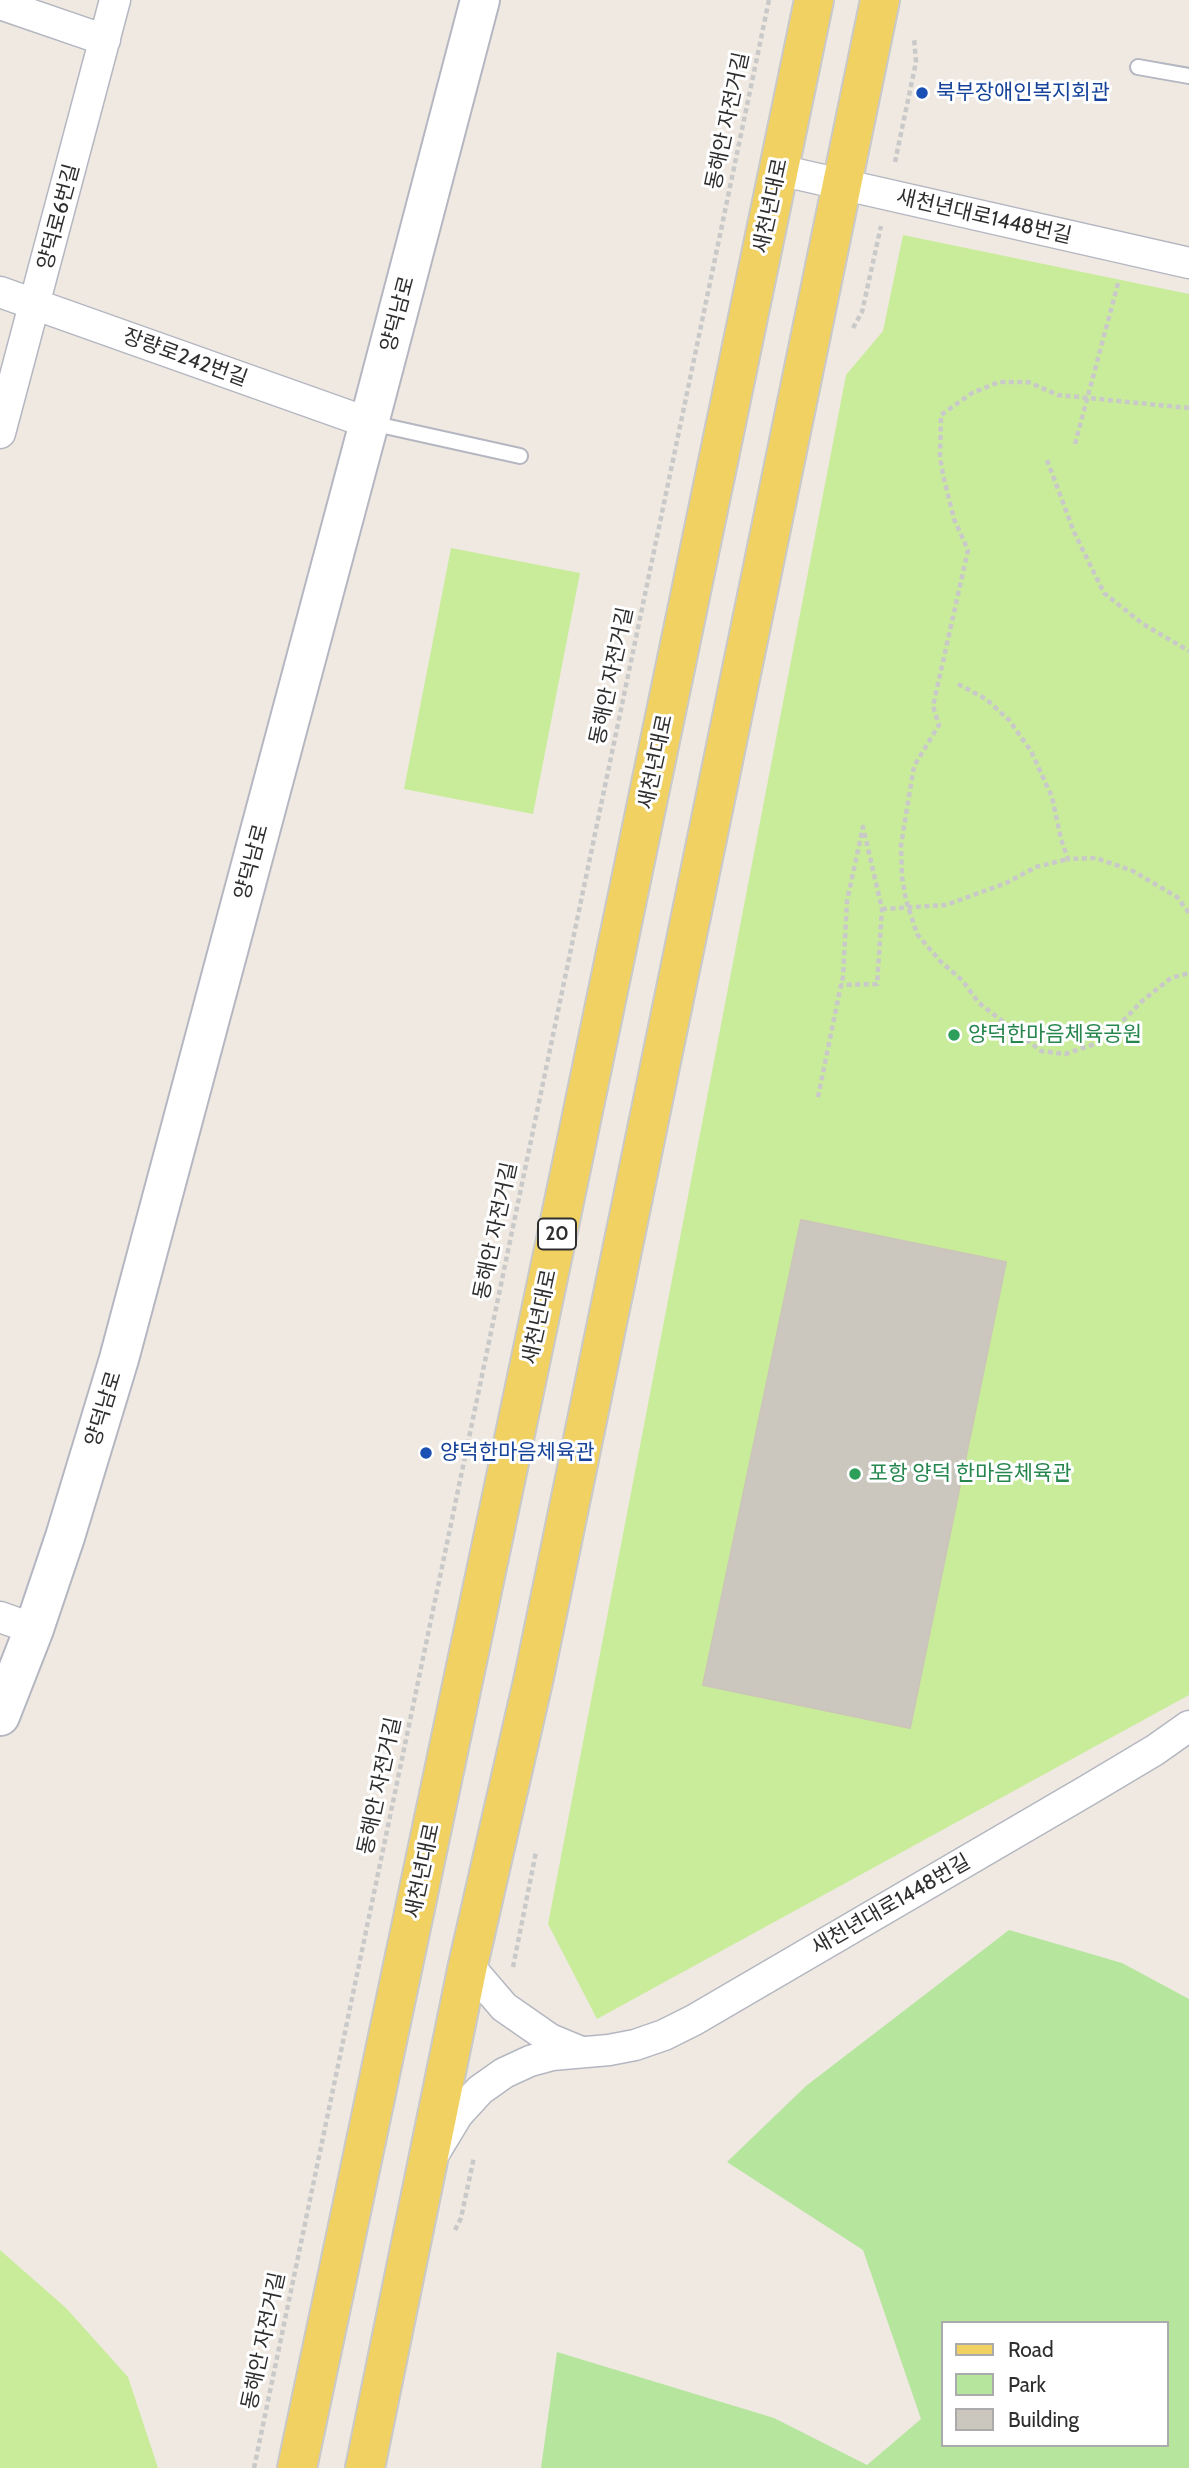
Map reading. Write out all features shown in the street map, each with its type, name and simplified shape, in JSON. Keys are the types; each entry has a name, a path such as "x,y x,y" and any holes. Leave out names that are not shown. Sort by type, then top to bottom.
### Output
{"main road":[{"name":"새천년대로","path":"297,2468 814,0"},
{"path":"365,2468 468,1965 534,1677 880,0"}],"street":[{"name":"양덕로6번길","path":"0,433 115,0"},
{"name":"양덕남로","path":"0,1716 17,1623 65,1537 119,1359 480,0"},
{"path":"0,4 104,40"},
{"name":"새천년대로1448번길","path":"779,170 1189,263"},
{"name":"장량로242번길","path":"0,292 369,423"},
{"name":"새천년대로1448번길","path":"429,2163 458,2115 480,2090 504,2073 552,2054 609,2050 635,2045 664,2035 694,2020 1088,1790 1189,1726"},
{"name":"새천년대로1448번길","path":"468,1965 504,2007 550,2039 580,2051"}],"lane":[{"path":"1138,67 1189,76"},
{"path":"369,423 520,456"}],"path":[{"name":"동해안 자전거길","path":"254,2468 769,0"},
{"path":"1075,444 1127,249"},
{"path":"1189,408 1058,395 1028,382 999,382 972,393 941,415 940,457 943,475 954,519 968,550 933,706 939,724 914,766 901,845 902,877 917,934 940,961 962,980 979,1003 1041,1051 1065,1054 1092,1045 1117,1027 1171,978 1189,973"},
{"path":"1047,460 1074,533 1104,593 1143,624 1189,651"},
{"path":"958,684 986,699 1009,720 1031,751 1052,797 1068,859"},
{"path":"818,1097 841,985 847,901 863,827 882,909 877,984 841,985"},
{"path":"882,909 946,905 1006,883 1036,867 1068,859 1096,858 1133,871 1177,897 1189,913"}],"green space":[{"name":"양덕한마음체육공원","path":"903,235 1189,294 1189,1695 597,2019 548,1924 846,375 883,331"},
{"path":"451,548 580,573 533,814 404,789"},
{"path":"1009,1930 1122,1963 1189,1999 1189,2468 541,2468 557,2352 774,2418 867,2465 921,2419 863,2250 727,2162 806,2086"},
{"path":"0,2250 66,2308 128,2377 158,2468 0,2468"}],"building":[{"name":"포항 양덕 한마음체육관","path":"801,1220 1006,1262 910,1728 703,1685"}],"place":[{"name":"북부장애인복지회관","path":"922,93"},
{"name":"양덕한마음체육공원","path":"954,1035"},
{"name":"양덕한마음체육관","path":"426,1453"},
{"name":"포항 양덕 한마음체육관","path":"855,1474"}]}
